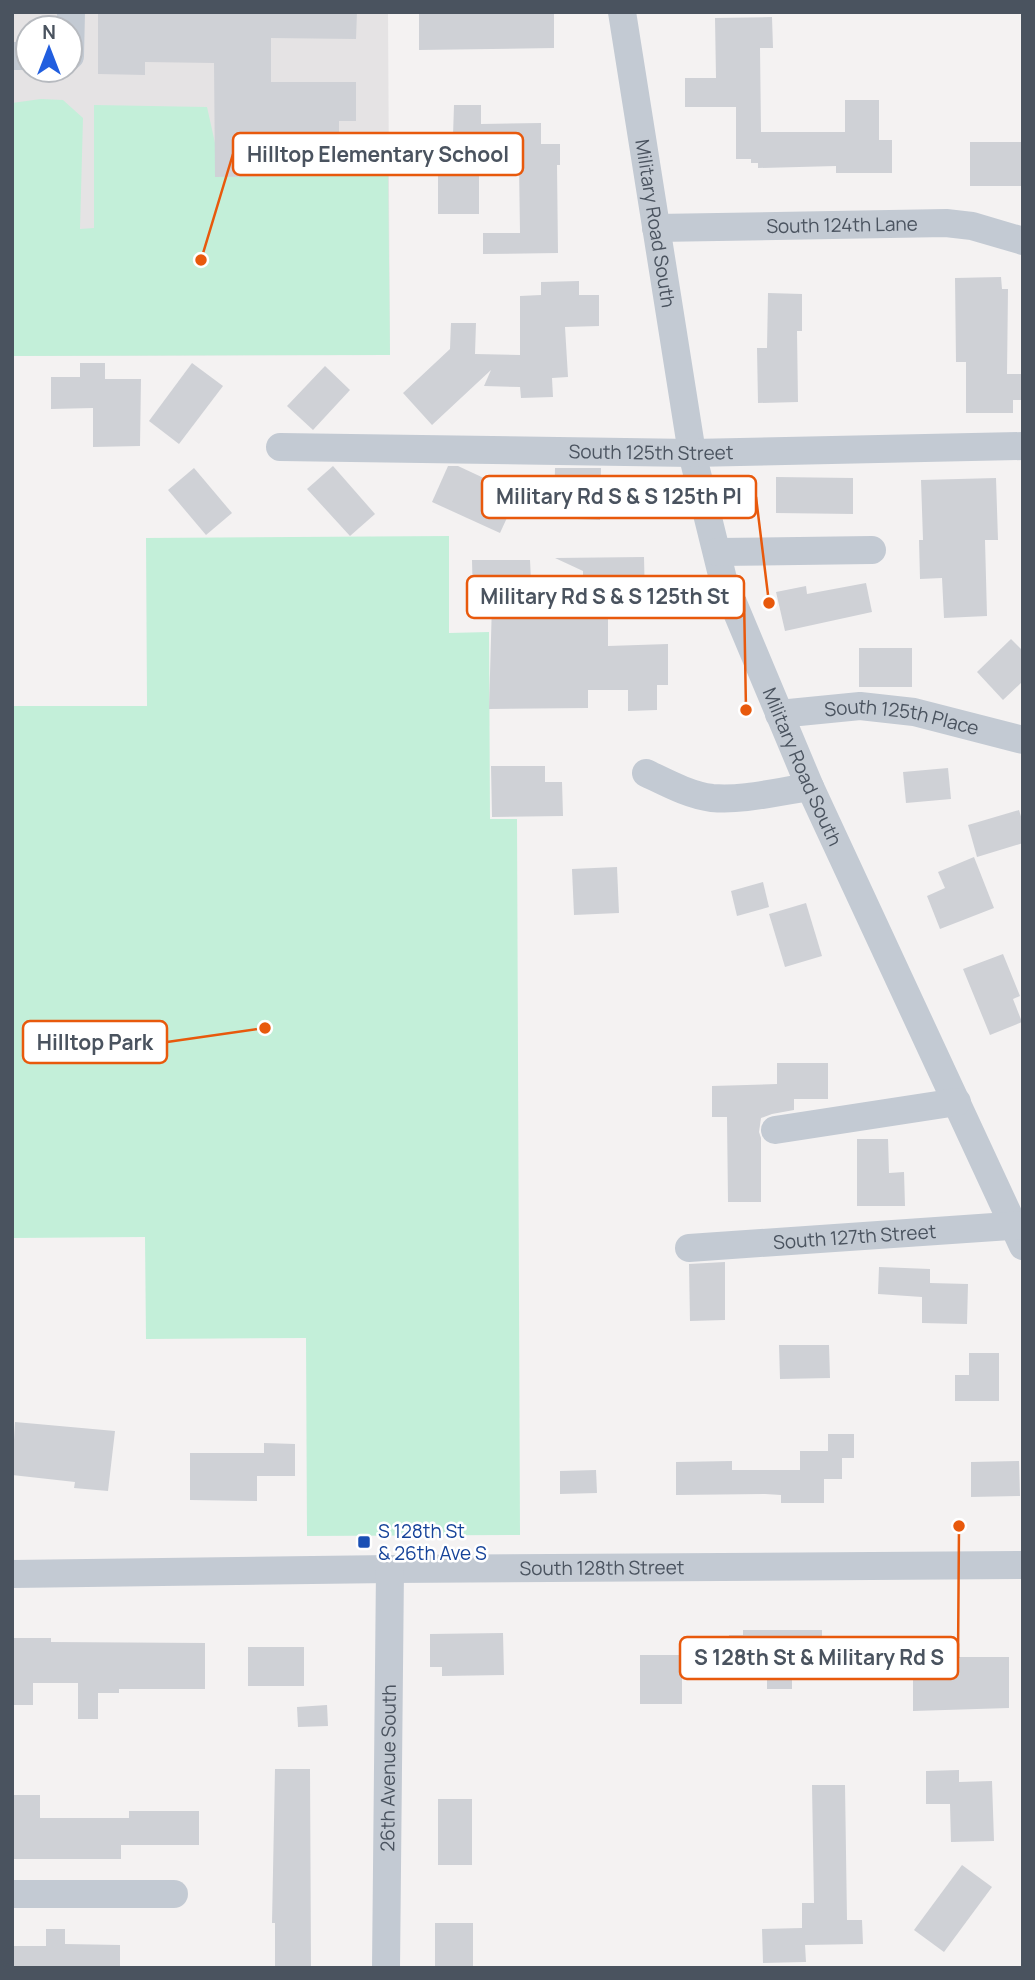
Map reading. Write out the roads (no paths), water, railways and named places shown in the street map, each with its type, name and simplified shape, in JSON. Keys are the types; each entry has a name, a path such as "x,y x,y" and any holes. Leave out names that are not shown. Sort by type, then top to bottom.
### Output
{"street":[{"name":"Military Road South","path":"622,12 692,453 723,579 810,787 1020,1232"},
{"name":"South 124th Lane","path":"656,228 946,223 972,226 1023,241"},
{"name":"South 125th Street","path":"280,447 692,453 1023,446"},
{"path":"717,552 872,550"},
{"name":"South 125th Place","path":"779,714 860,706 914,712 1023,740"},
{"path":"646,773 679,789 712,797 738,797 810,787"},
{"path":"775,1130 957,1102"},
{"name":"South 127th Street","path":"689,1248 1020,1232"},
{"name":"South 128th Street","path":"12,1574 1023,1565"},
{"name":"26th Avenue South","path":"386,1968 390,1569"},
{"path":"12,1894 174,1894"}],"place":[{"name":"Hilltop Elementary School","path":"201,260"},
{"name":"Military Rd S & S 125th Pl","path":"769,603"},
{"name":"Military Rd S & S 125th St","path":"746,710"},
{"name":"Hilltop Park","path":"265,1028"},
{"name":"S 128th St & Military Rd S","path":"959,1526"},
{"name":"S 128th St & 26th Ave S","path":"364,1542"}]}
